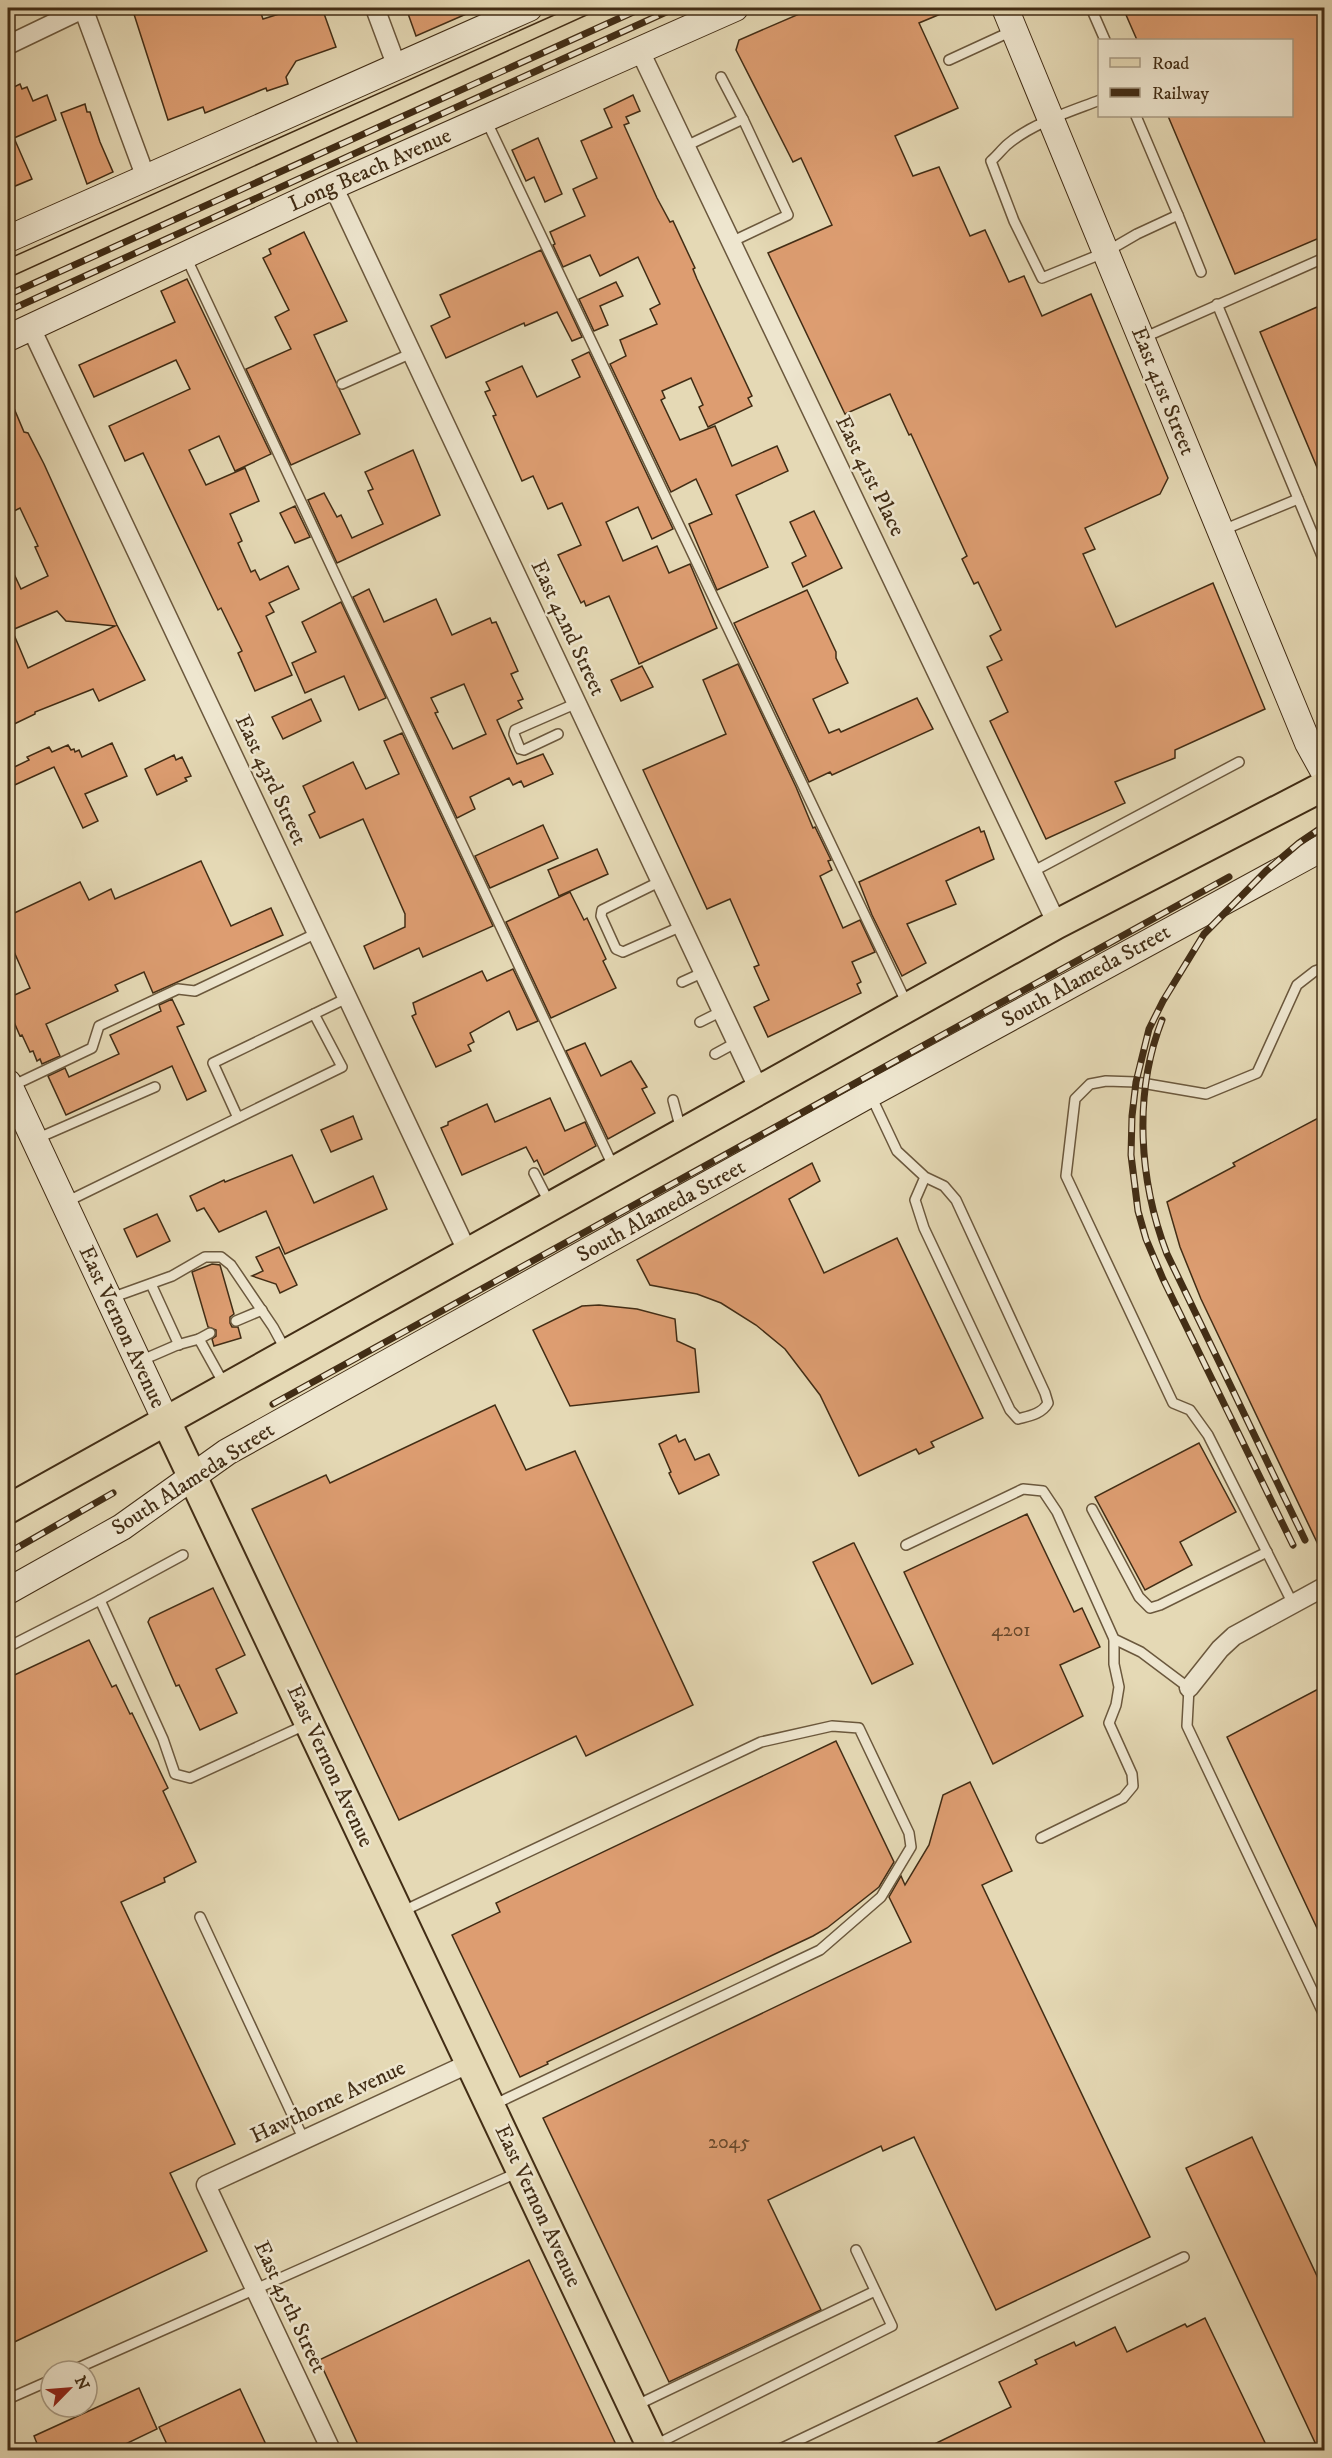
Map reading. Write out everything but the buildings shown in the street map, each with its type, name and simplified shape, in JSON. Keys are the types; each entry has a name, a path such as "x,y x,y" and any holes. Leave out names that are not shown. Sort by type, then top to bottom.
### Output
{"main road":[{"path":"8,1509 1057,924 1324,786"},
{"name":"East Vernon Avenue","path":"166,1421 194,1476 652,2449"}],"street":[{"path":"8,45 83,8 146,178"},
{"path":"375,8 397,67"},
{"path":"8,239 529,8"},
{"name":"Long Beach Avenue","path":"8,338 333,186 735,8"},
{"name":"East 41st Street","path":"1009,19 1308,742 1324,772"},
{"name":"East 41st Place","path":"639,49 1057,924"},
{"name":"East 42nd Street","path":"333,186 759,1090"},
{"name":"East 43rd Street","path":"31,328 468,1253"},
{"name":"South Alameda Street","path":"8,1591 122,1527 227,1452 870,1094 1324,847"},
{"name":"East Vernon Avenue","path":"9,1085 166,1421"},
{"path":"1189,1688 1214,1656 1234,1636 1324,1587"},
{"name":"Hawthorne Avenue","path":"206,2185 470,2063"},
{"name":"East 45th Street","path":"206,2185 331,2451"}],"lane":[{"path":"1091,8 1105,39"},
{"path":"949,60 1009,19"},
{"path":"721,76 788,215 731,242"},
{"path":"1098,101 1051,120 1008,143 991,161 1014,220 1042,279 1106,252 1137,234 1178,215"},
{"path":"1136,117 1201,272"},
{"path":"485,118 908,1007"},
{"path":"686,146 743,119"},
{"path":"185,255 615,1171"},
{"path":"1141,339 1324,258"},
{"path":"1217,304 1324,561"},
{"path":"342,384 412,353"},
{"path":"1221,531 1298,499"},
{"path":"558,734 524,750 520,749 514,734 515,730 577,703"},
{"path":"1032,872 1239,762"},
{"path":"661,881 602,909 601,916 616,949 622,952 682,926"},
{"path":"9,1085 92,1048 99,1026 178,988 195,991 317,933"},
{"path":"1293,1604 1208,1435 1190,1410 1173,1403 1066,1176 1075,1099 1090,1084 1106,1081 1136,1082 1206,1094 1257,1073 1297,985 1314,971 1324,968"},
{"path":"682,982 704,972"},
{"path":"238,1118 213,1063 347,998"},
{"path":"700,1022 722,1011"},
{"path":"64,1203 342,1068 314,1014"},
{"path":"715,1054 737,1042"},
{"path":"34,1140 154,1088"},
{"path":"870,1094 897,1150 925,1177 944,1186 956,1200 1045,1393 1048,1403 1045,1408 1032,1416 1018,1419 1010,1410 924,1227 915,1200 925,1177"},
{"path":"673,1100 682,1133"},
{"path":"534,1173 551,1206"},
{"path":"109,1299 172,1276 205,1257 221,1257 231,1265 262,1310 287,1353"},
{"path":"151,1284 179,1345"},
{"path":"236,1322 262,1310"},
{"path":"138,1362 210,1333"},
{"path":"199,1339 226,1387"},
{"path":"906,1545 1023,1489 1043,1491 1057,1512 1114,1639 1114,1664 1119,1687 1116,1705 1109,1723 1132,1774 1133,1786 1123,1798 1041,1838"},
{"path":"1092,1509 1139,1597 1150,1608 1267,1552"},
{"path":"8,1647 183,1555"},
{"path":"100,1600 163,1739 175,1774 190,1778 310,1722"},
{"path":"1114,1639 1141,1652 1189,1688 1187,1726 1324,2015"},
{"path":"399,1912 761,1742 832,1726 859,1728 909,1833 911,1847 881,1897 819,1950 490,2106"},
{"path":"200,1917 304,2140"},
{"path":"98,2359 521,2171"},
{"path":"652,2449 892,2326 856,2250"},
{"path":"778,2451 1184,2258"},
{"path":"633,2407 875,2291"},
{"path":"8,2399 39,2385"}],"tram line":[{"path":"8,259 570,8"},
{"path":"8,278 602,8"}],"railway":[{"path":"8,295 642,8"},
{"path":"8,311 675,8"},
{"path":"1293,1545 1163,1279 1146,1239 1138,1211 1131,1155 1132,1116 1136,1082 1149,1029 1163,1001 1204,934 1266,871 1299,843 1324,826"},
{"path":"273,1404 1229,877"},
{"path":"1162,1020 1153,1048 1143,1107 1145,1167 1150,1197 1167,1254 1305,1540"},
{"path":"8,1553 113,1493"}]}
